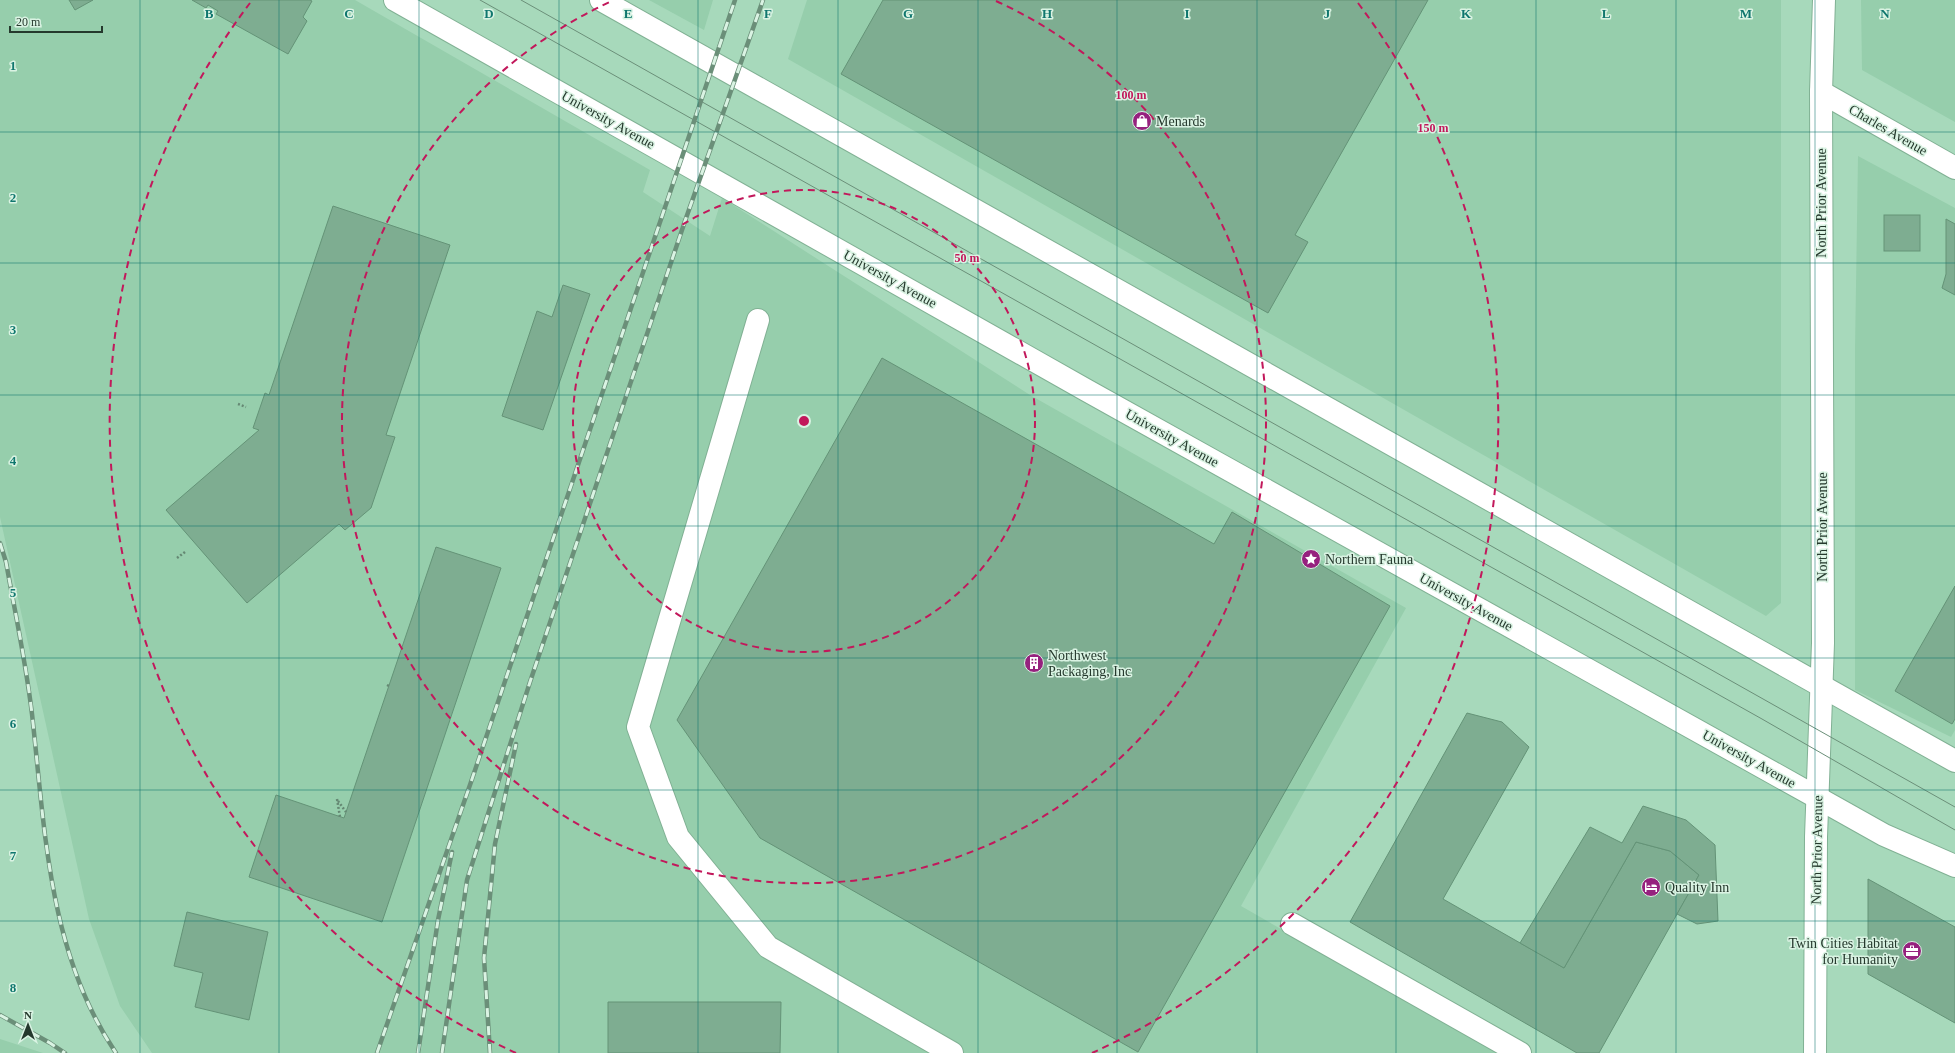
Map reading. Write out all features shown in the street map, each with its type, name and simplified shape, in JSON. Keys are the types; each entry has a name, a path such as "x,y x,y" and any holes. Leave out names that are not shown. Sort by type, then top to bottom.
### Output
{"main road":[{"name":"University Avenue","path":"395,0 1086,390 1818,798 1884,834 1955,866"},
{"path":"601,0 1955,761"},
{"name":"North Prior Avenue","path":"1815,1053 1816,837 1822,687 1821,92 1824,0"},
{"name":"Charles Avenue","path":"1821,92 1955,168"},
{"path":"758,320 638,727 678,837 768,947 952,1053"},
{"path":"1292,924 1520,1053"}],"path":[{"path":"238,404 246,407"},
{"path":"177,558 185,552"},
{"path":"340,816 337,799 346,812"}],"shaded area":[{"path":"0,0 355,0 650,170 643,192 710,236 722,198 1030,395 1406,608 1241,906 1497,1053 152,1053 120,1006 89,919 0,517"},
{"path":"649,0 713,0 704,30"},
{"path":"807,0 1781,0 1781,603 1766,616 788,59"},
{"path":"1861,0 1955,0 1955,122 1862,70"},
{"path":"1858,156 1955,208 1955,730 1951,737 1855,690 1855,350"},
{"path":"0,1039 43,1053 0,1053"}],"building":[{"path":"69,0 93,0 75,10"},
{"path":"192,0 312,1 303,17 307,21 288,54 216,14 218,11 208,5 206,8"},
{"name":"Menards","path":"883,0 1428,0 1295,235 1308,242 1268,313 841,74"},
{"path":"333,206 450,245 386,435 395,437 371,508 345,530 339,524 247,603 166,510 259,430 253,428 265,393 269,395"},
{"path":"1884,215 1920,215 1920,251 1884,251"},
{"path":"1946,219 1955,224 1955,295 1942,288 1946,274"},
{"path":"563,285 590,294 543,430 502,416 537,311 552,317"},
{"name":"Northwest Packaging, Inc","path":"882,358 1214,544 1232,512 1390,606 1138,1052 760,838 677,720"},
{"path":"436,547 501,568 382,922 249,877 276,795 344,818"},
{"path":"1955,586 1955,719 1952,724 1895,691"},
{"name":"Quality Inn","path":"1467,713 1502,722 1529,747 1443,899 1564,968 1636,842 1670,851 1699,875 1599,1053 1577,1053 1350,922"},
{"path":"1643,806 1686,820 1715,845 1718,921 1697,924 1677,914 1699,875 1670,851 1636,842 1564,968 1520,943 1590,827 1622,843"},
{"name":"Twin Cities Habitat for Humanity","path":"1868,879 1955,927 1955,1023 1868,974"},
{"path":"187,912 268,932 249,1020 195,1007 203,973 174,966"},
{"path":"608,1002 781,1002 780,1053 608,1053"}],"tram line":[{"path":"480,0 1762,719 1955,830"},
{"path":"521,0 1955,807"}],"railway":[{"path":"377,1053 471,782 735,0"},
{"path":"442,1053 467,880 530,682 685,221 763,0"},
{"path":"0,543 6,562 27,676 46,845 53,889 63,932 76,974 93,1014 116,1053"},
{"path":"490,1053 484,958 495,844 516,744"},
{"path":"418,1053 438,920 452,852"},
{"path":"0,1015 65,1053"}],"place":[{"name":"Menards","path":"1142,121"},
{"name":"Northern Fauna","path":"1311,559"},
{"name":"Northwest Packaging, Inc","path":"1034,663"},
{"name":"Quality Inn","path":"1651,887"},
{"name":"Twin Cities Habitat for Humanity","path":"1912,951"}]}
